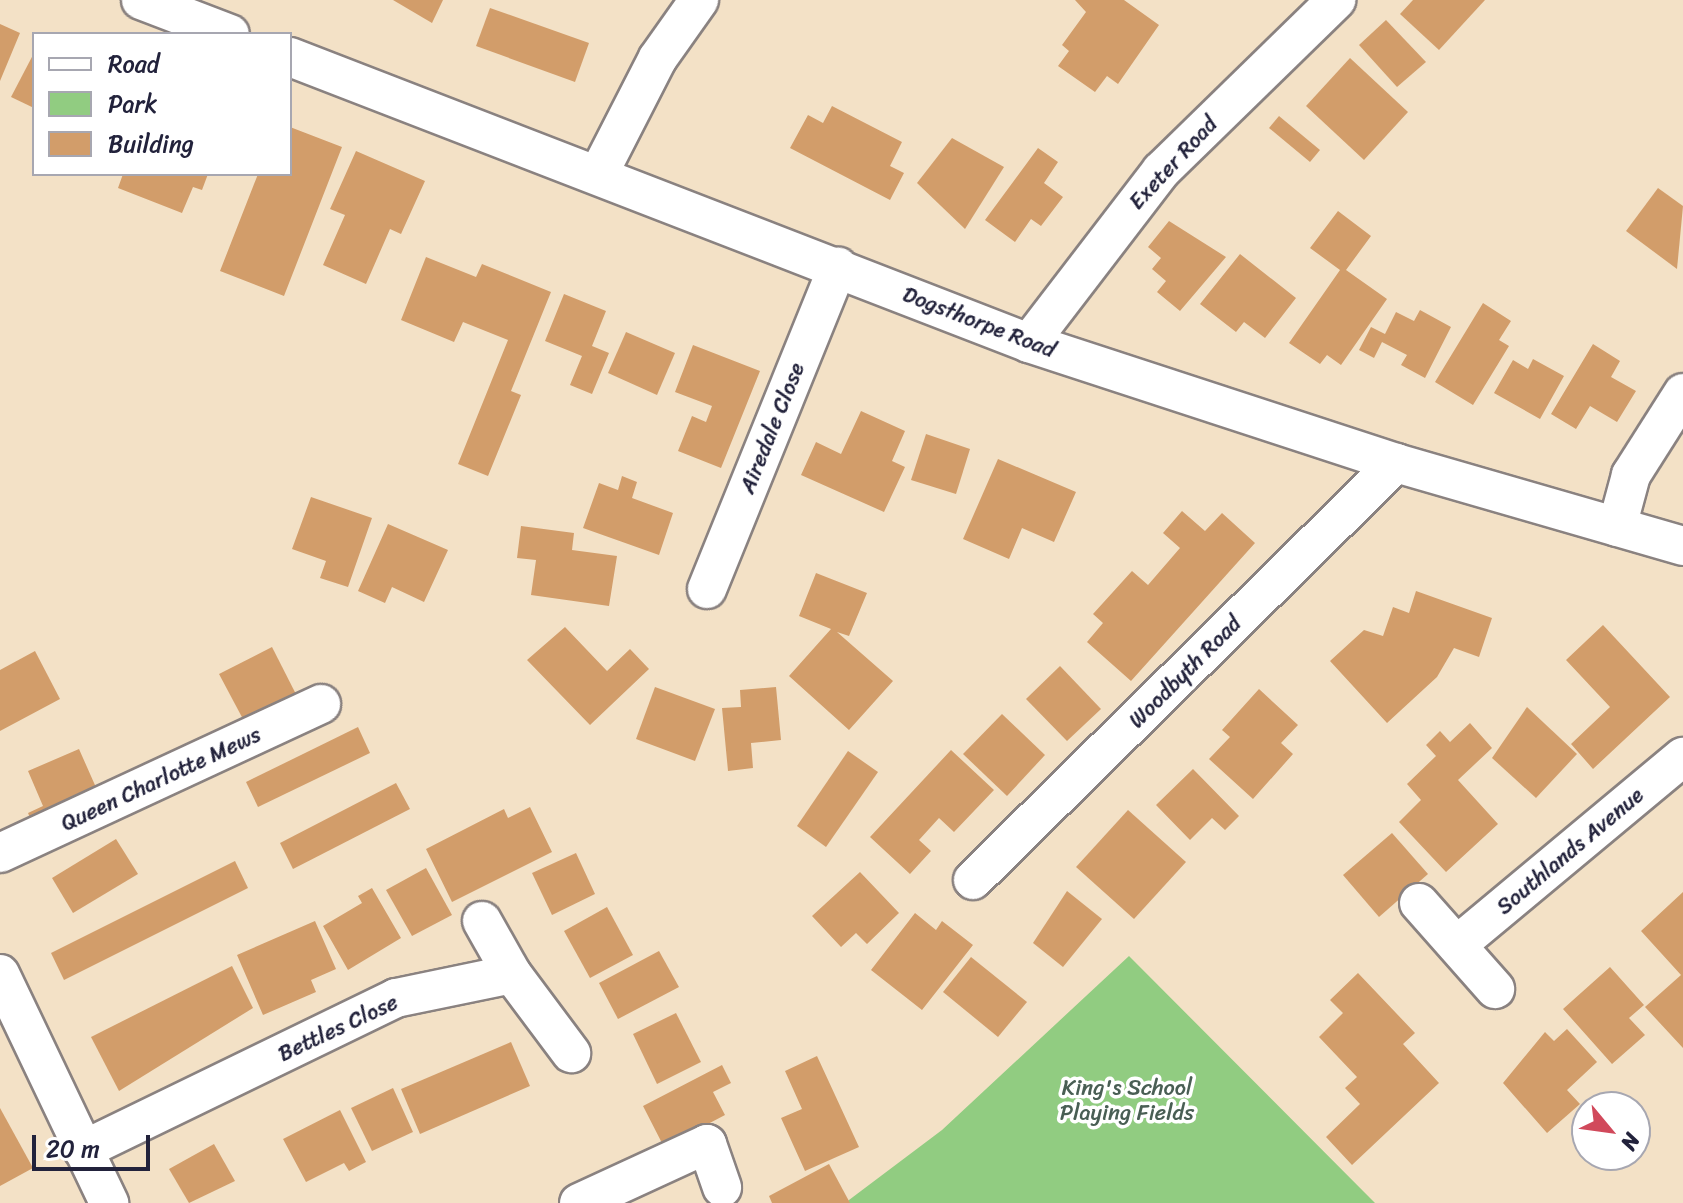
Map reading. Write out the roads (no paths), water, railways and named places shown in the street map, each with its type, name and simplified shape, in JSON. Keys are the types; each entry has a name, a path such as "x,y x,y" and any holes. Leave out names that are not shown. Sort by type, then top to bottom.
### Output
{"street":[{"path":"141,0 225,32"},
{"path":"598,175 658,58 699,0"},
{"name":"Exeter Road","path":"1029,343 1161,171 1336,0"},
{"name":"Dogsthorpe Road","path":"292,58 1029,343 1396,463 1683,546"},
{"name":"Airedale Close","path":"707,589 838,267"},
{"path":"1617,527 1631,475 1683,393"},
{"name":"Woodbyth Road","path":"973,880 1396,463"},
{"name":"Queen Charlotte Mews","path":"0,853 321,704"},
{"name":"Southlands Avenue","path":"1457,945 1683,757"},
{"path":"1419,903 1495,989"},
{"path":"482,921 512,974 571,1053"},
{"path":"0,974 109,1203"},
{"name":"Bettles Close","path":"83,1150 396,998 512,974"},
{"path":"579,1203 707,1144 722,1187"}],"park label":[{"name":"King's School Playing Fields","path":"1127,1100"}]}
